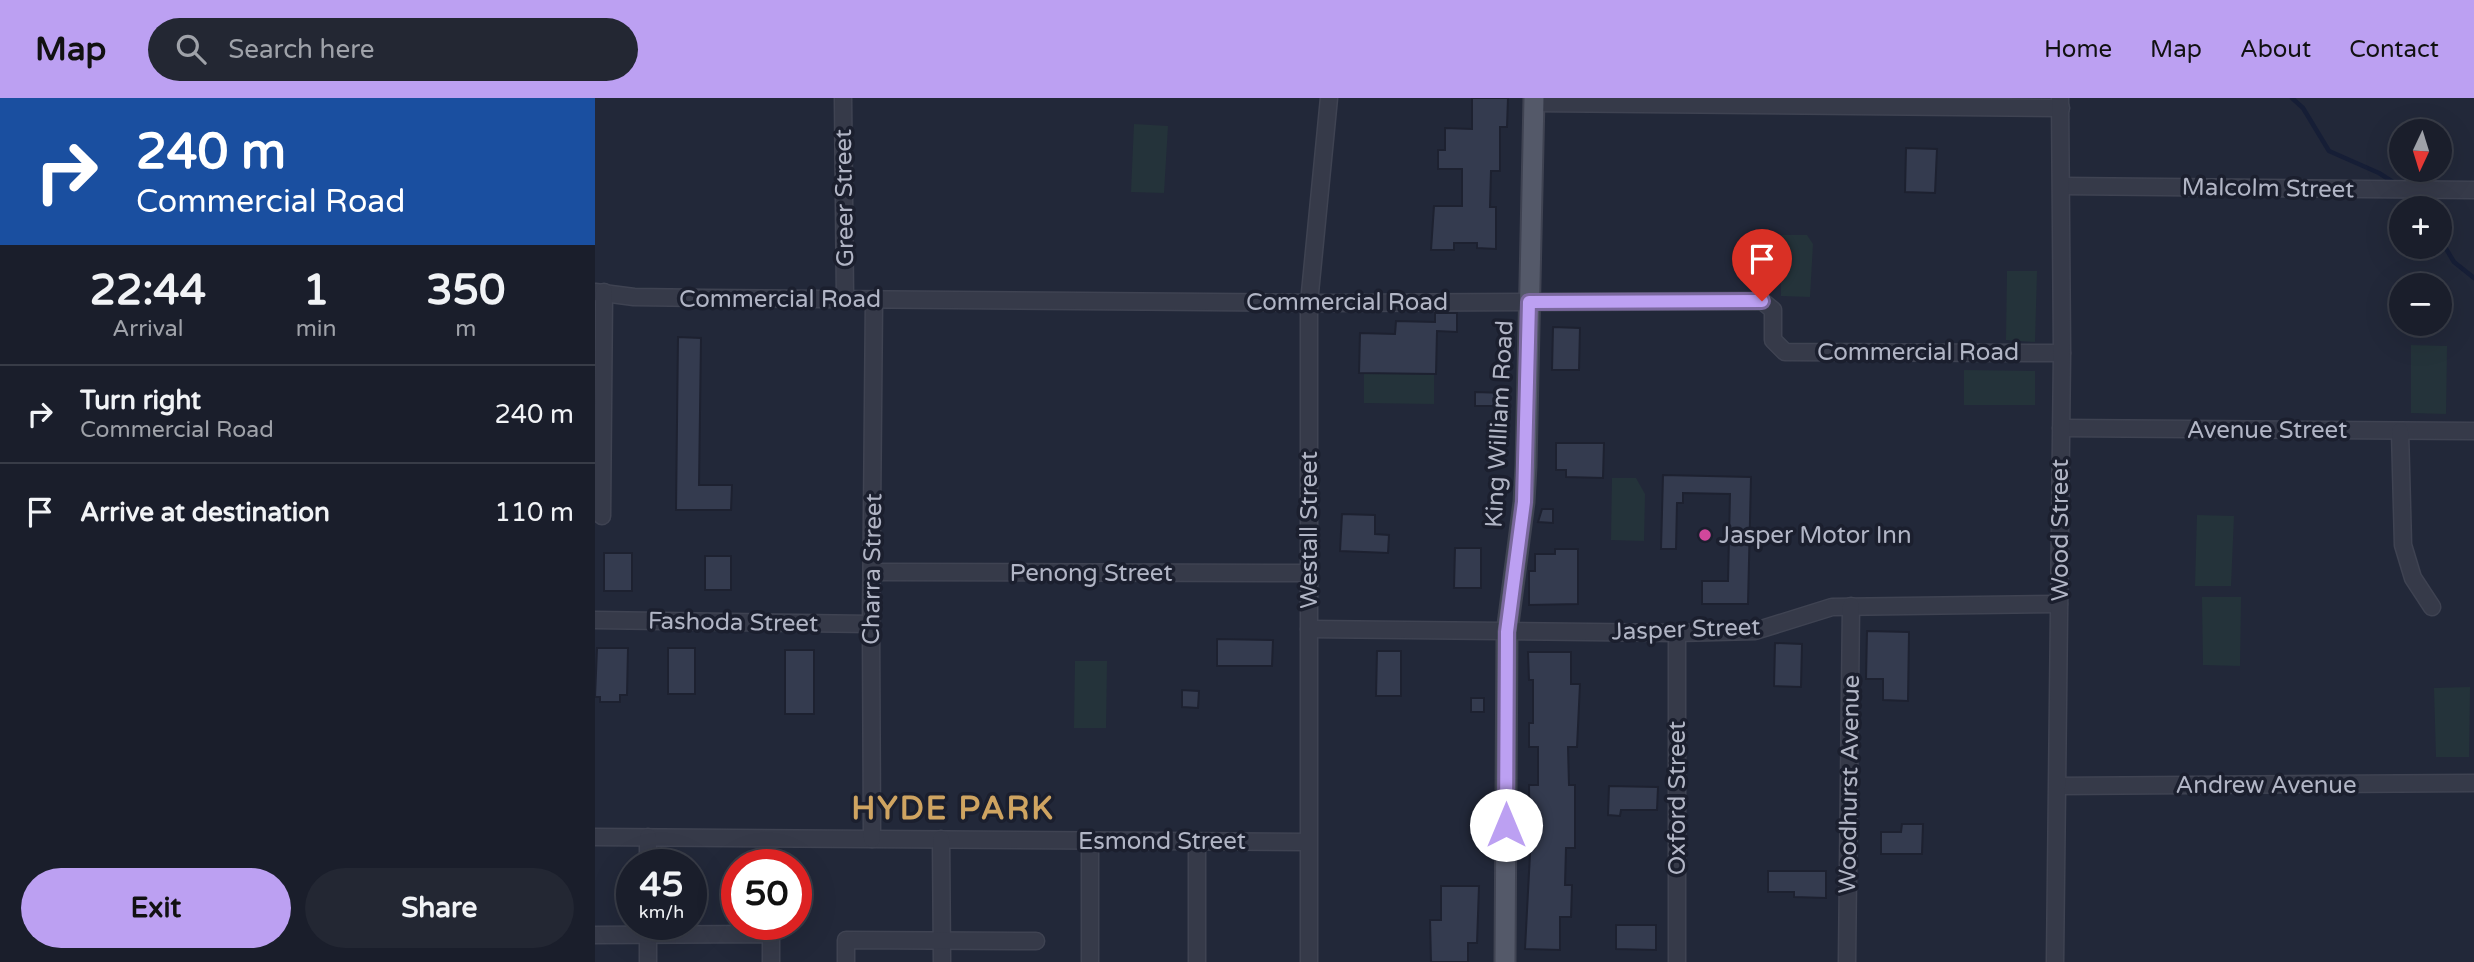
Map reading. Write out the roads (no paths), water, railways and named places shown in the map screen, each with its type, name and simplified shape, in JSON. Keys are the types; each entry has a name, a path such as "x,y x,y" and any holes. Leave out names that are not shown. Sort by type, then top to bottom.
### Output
{"main road":[{"name":"King William Road","path":"1505,962 1507,632 1524,502 1534,101"}],"street":[{"name":"Greer Street","path":"843,98 845,299"},
{"name":"Westall Street","path":"1309,962 1309,303 1329,98"},
{"path":"1534,101 2061,103"},
{"name":"Wood Street","path":"2055,962 2062,353 2061,103"},
{"name":"Malcolm Street","path":"2062,186 2474,190"},
{"name":"Commercial Road","path":"600,292 634,298 1309,303 1762,301 1773,310 1773,341 1785,352 2062,353"},
{"path":"600,292 602,516"},
{"name":"Charra Street","path":"873,839 871,624 874,299"},
{"name":"Avenue Street","path":"2061,428 2474,431"},
{"path":"2400,431 2403,545 2413,578 2432,607"},
{"name":"Penong Street","path":"873,572 1308,573"},
{"name":"Jasper Street","path":"1309,629 1677,633 1755,631 1832,607 2059,604"},
{"name":"Woodhurst Avenue","path":"1847,962 1851,606"},
{"name":"Fashoda Street","path":"595,620 871,624"},
{"name":"Oxford Street","path":"1677,633 1677,962"},
{"name":"Andrew Avenue","path":"2058,786 2474,783"},
{"name":"Esmond Street","path":"595,837 1308,842"},
{"path":"648,837 648,849"},
{"path":"941,839 942,962"},
{"path":"1090,840 1090,962"},
{"path":"1197,841 1197,962"},
{"path":"707,931 771,934 771,962"},
{"path":"595,935 616,933"},
{"path":"648,940 648,962"},
{"path":"846,962 846,940 1036,941"}],"waterway":[{"path":"2292,98 2303,108 2329,151 2379,173 2396,184"},
{"path":"2452,259 2474,278"}],"place":[{"name":"Jasper Motor Inn","path":"1705,535"}],"district":[{"name":"HYDE PARK","path":"953,808"}]}
